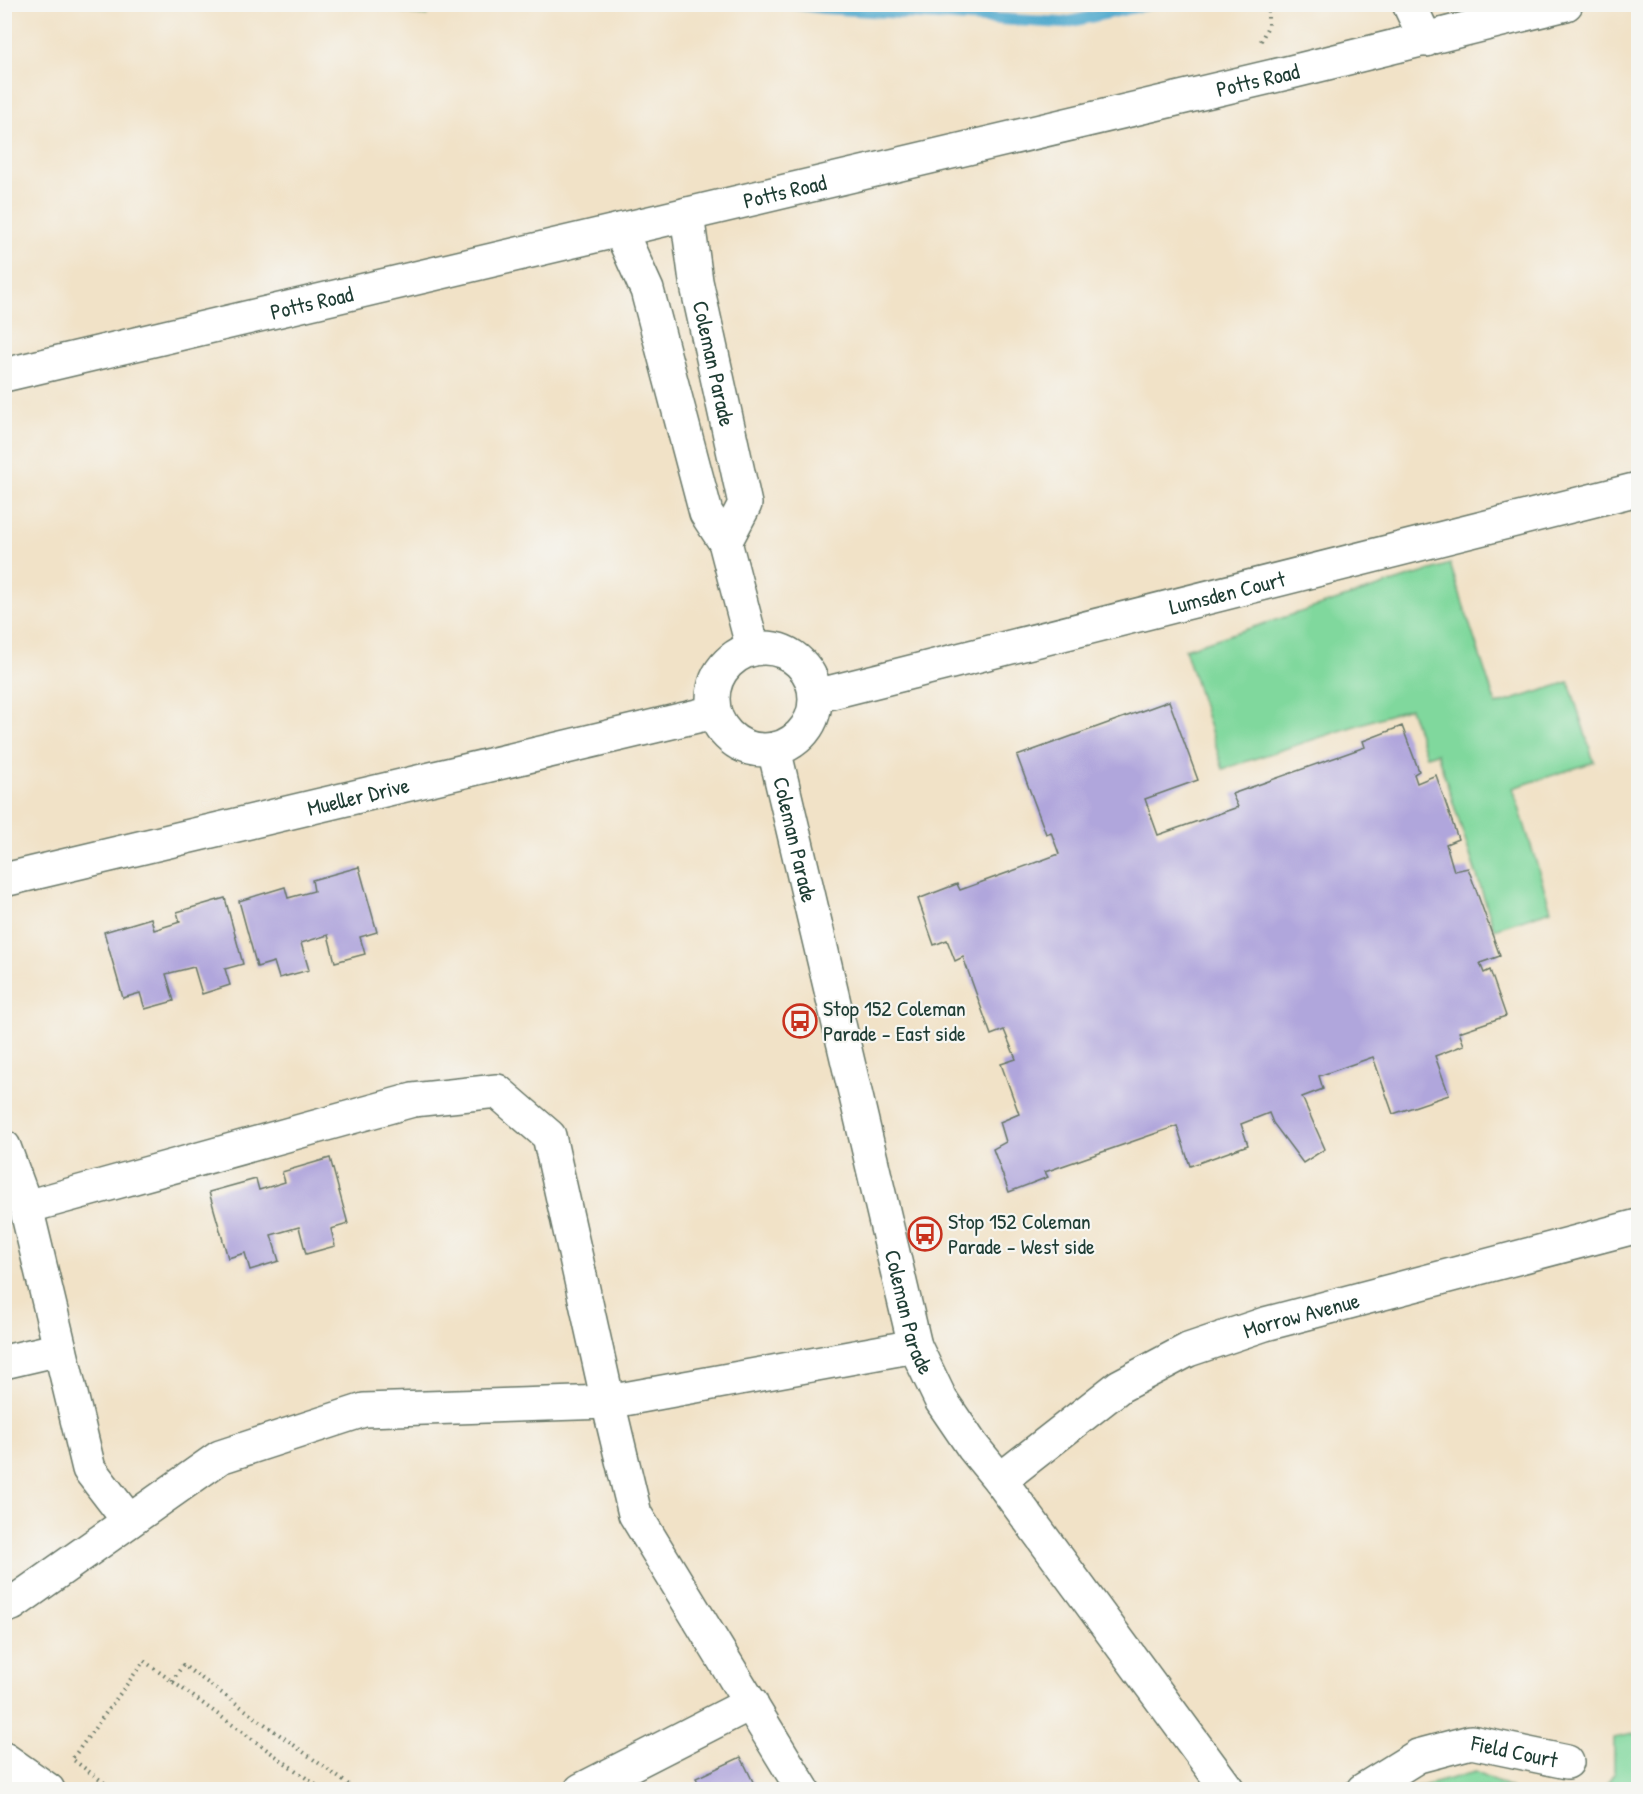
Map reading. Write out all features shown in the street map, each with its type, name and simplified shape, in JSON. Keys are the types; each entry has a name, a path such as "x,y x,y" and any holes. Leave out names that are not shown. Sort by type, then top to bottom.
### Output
{"street":[{"path":"1409,4 1426,40"},
{"name":"Potts Road","path":"4,375 1426,40 1566,4"},
{"name":"Coleman Parade","path":"687,214 696,280 745,504 725,542"},
{"name":"Coleman Parade","path":"620,230 647,290 706,513 725,542 753,649"},
{"name":"Lumsden Court","path":"816,696 1638,489"},
{"path":"762,647 780,650 798,660 810,675 816,696 813,714 802,733 789,744 774,749 748,747 729,737 720,727 714,712 712,701 715,684 726,664 743,652 753,649 762,647"},
{"name":"Mueller Drive","path":"4,880 714,712"},
{"name":"Coleman Parade","path":"774,749 915,1346 941,1400 973,1447 1000,1480 1228,1790"},
{"path":"26,1207 413,1100 497,1091 549,1136 635,1514 803,1790"},
{"path":"4,1147 26,1207 89,1468 129,1521"},
{"name":"Morrow Avenue","path":"1000,1480 1120,1386 1188,1350 1265,1324 1638,1226"},
{"path":"4,1607 12,1604 220,1457 364,1410 608,1402 915,1346"},
{"path":"4,1362 60,1349"},
{"path":"581,1790 751,1703"},
{"name":"Field Court","path":"1363,1790 1418,1756 1471,1742 1567,1762"},
{"path":"4,1759 48,1790"}],"path":[{"path":"114,1790 72,1759 144,1661 320,1788 319,1790"},
{"path":"172,1682 183,1665 356,1790"}],"green space":[{"path":"430,4 427,16 355,5"},
{"path":"1450,564 1496,705 1569,682 1594,762 1513,788 1551,910 1494,929 1437,753 1426,756 1410,708 1223,769 1185,649"},
{"path":"1638,1733 1638,1789 1603,1789 1614,1773 1614,1738"},
{"path":"1475,1772 1512,1789 1415,1789 1419,1787"}],"building":[{"path":"1169,701 1198,780 1145,799 1158,835 1238,807 1232,794 1365,747 1363,741 1402,726 1419,771 1414,774 1417,783 1436,775 1458,839 1446,844 1454,871 1468,868 1500,956 1480,963 1484,973 1490,970 1506,1016 1459,1032 1464,1045 1435,1056 1449,1095 1393,1114 1373,1057 1319,1076 1323,1089 1302,1097 1325,1149 1303,1163 1273,1123 1269,1113 1241,1124 1248,1145 1190,1166 1177,1126 1045,1172 1048,1177 1009,1192 993,1149 1006,1142 1000,1122 1019,1114 1001,1064 1016,1059 1004,1030 991,1035 963,957 955,961 947,940 934,945 918,899 957,884 960,890 1059,854 1051,832 1046,834 1017,756"},
{"path":"359,867 377,932 360,937 365,954 335,962 328,935 301,943 309,970 279,978 274,962 257,967 239,901 285,887 288,898 314,891 312,880"},
{"path":"225,898 243,964 225,969 230,985 202,994 194,967 166,974 174,1001 145,1009 140,993 123,998 104,932 151,918 154,930 180,922 177,912"},
{"path":"330,1158 348,1224 331,1229 335,1246 306,1254 299,1227 271,1235 279,1261 250,1270 245,1253 228,1258 209,1192 256,1179 259,1190 285,1182 282,1172"},
{"path":"741,1757 757,1790 697,1790 701,1788 696,1778"}],"waterway":[{"path":"795,4 823,8 1063,23 1150,4"}],"place":[{"name":"Stop 152 Coleman Parade - East side","path":"800,1021"},
{"name":"Stop 152 Coleman Parade - West side","path":"925,1234"}]}
